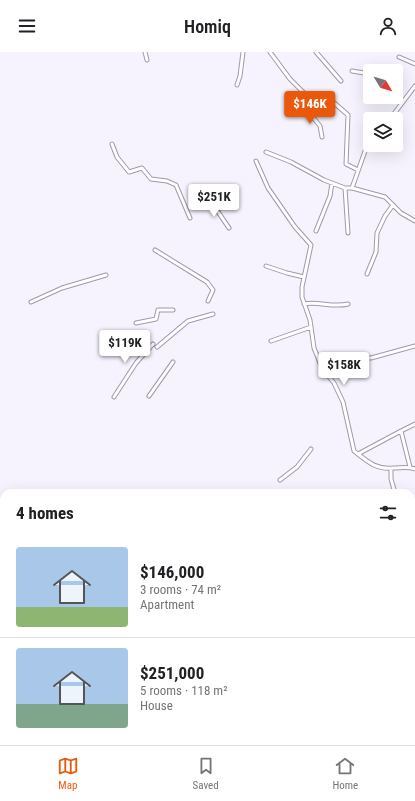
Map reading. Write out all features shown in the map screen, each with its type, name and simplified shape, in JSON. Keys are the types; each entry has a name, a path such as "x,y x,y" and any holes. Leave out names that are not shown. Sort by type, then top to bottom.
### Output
{"street":[{"path":"146,52 147,60"},
{"path":"237,85 240,76 243,52"},
{"path":"277,52 271,53 290,79 314,103"},
{"path":"316,52 341,81"},
{"path":"399,57 415,64"},
{"path":"352,71 363,73"},
{"path":"395,112 415,86"},
{"path":"324,94 348,115 346,164 358,170"},
{"path":"307,110 320,126 322,137"},
{"path":"112,144 117,157 129,172 142,168 150,179 167,181 176,185 190,218"},
{"path":"266,152 291,162 345,188 352,188 385,197 393,206 415,221"},
{"path":"352,188 365,152"},
{"path":"256,161 268,188 275,199 295,227 310,243 311,248 302,292 304,304 311,327 313,343 321,364 339,393 347,416 354,451 376,467 391,469 410,467 415,469"},
{"path":"316,231 330,196 332,183"},
{"path":"345,188 348,233"},
{"path":"210,200 229,228"},
{"path":"368,274 376,252 377,234 384,216 393,206"},
{"path":"155,250 207,282 212,290 208,301"},
{"path":"266,266 287,274 304,277"},
{"path":"31,302 62,288 106,275"},
{"path":"304,304 310,303 342,306 348,304"},
{"path":"136,323 156,319 158,310 173,310"},
{"path":"156,347 188,321 213,314"},
{"path":"272,341 311,327"},
{"path":"114,397 136,363 153,344"},
{"path":"321,364 345,358 371,358 415,346"},
{"path":"149,396 173,362"},
{"path":"358,454 415,424"},
{"path":"401,431 410,467"},
{"path":"280,480 297,467 311,449"},
{"path":"391,469 391,479 394,489"}]}
